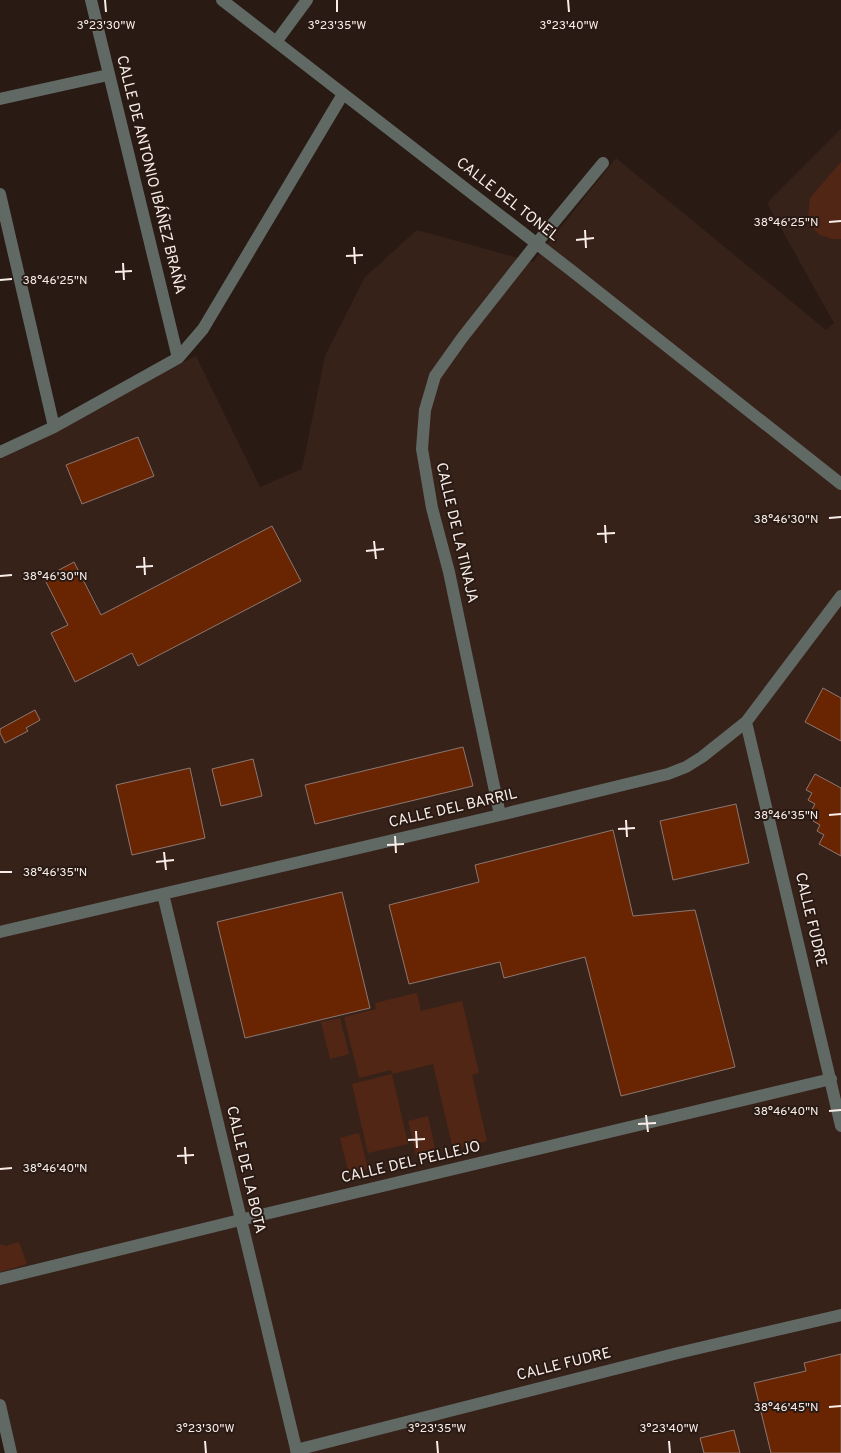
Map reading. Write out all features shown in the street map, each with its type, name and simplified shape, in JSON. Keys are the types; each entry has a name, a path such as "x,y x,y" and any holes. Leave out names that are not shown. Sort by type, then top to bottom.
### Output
{"street":[{"name":"CALLE DE ANTONIO IBÁÑEZ BRAÑA","path":"91,0 178,358"},
{"name":"CALLE DEL TONEL","path":"222,0 572,270 841,484"},
{"path":"276,42 307,0"},
{"path":"0,99 108,74"},
{"path":"0,452 54,426 178,358 203,329 343,94"},
{"name":"CALLE DE LA TINAJA","path":"500,815 449,572 432,508 422,449 425,410 435,376 462,338 602,163"},
{"path":"0,194 54,426"},
{"name":"CALLE DEL BARRIL","path":"0,932 500,815 668,774 686,767 702,757 746,722 841,596"},
{"name":"CALLE FUDRE","path":"746,722 841,1126"},
{"name":"CALLE DE LA BOTA","path":"163,894 296,1451"},
{"name":"CALLE DEL PELLEJO","path":"0,1279 831,1079"},
{"name":"CALLE FUDRE","path":"296,1451 678,1353 841,1315"},
{"path":"0,1405 11,1453"}],"shaded area":[{"path":"841,129 841,1453 11,1453 0,1405 0,452 196,356 260,487 302,469 325,356 365,277 417,230 533,262 616,158 826,330 834,323 767,203"},
{"path":"841,162 841,239 832,239 820,235 808,218 810,198"},
{"path":"417,993 421,1011 462,1001 479,1073 472,1075 487,1141 453,1149 433,1064 392,1074 391,1070 359,1078 344,1017 376,1009 375,1003"},
{"path":"340,1018 349,1054 330,1059 321,1022"},
{"path":"392,1074 408,1144 368,1153 352,1084"},
{"path":"428,1116 436,1152 416,1156 408,1121"},
{"path":"359,1133 368,1169 349,1174 340,1138"},
{"path":"19,1242 27,1264 0,1272 0,1244 6,1246"}],"building":[{"path":"138,437 154,476 82,504 66,465"},
{"path":"272,526 301,581 138,666 132,653 75,682 51,633 68,625 44,578 74,562 101,615"},
{"path":"823,688 841,698 841,741 805,722"},
{"path":"35,710 40,720 26,728 28,731 5,743 0,729"},
{"path":"463,747 473,786 315,824 305,785"},
{"path":"253,759 262,796 221,806 212,769"},
{"path":"190,768 205,838 132,855 116,785"},
{"path":"815,774 841,788 841,856 819,844 824,835 817,831 820,825 813,821 817,815 811,811 815,804 808,800 812,793 806,790"},
{"path":"736,804 749,863 673,880 660,821"},
{"path":"613,830 633,916 695,910 735,1067 621,1096 585,957 504,978 500,962 409,984 389,905 479,882 475,865"},
{"path":"342,892 370,1008 245,1038 217,922"},
{"path":"841,1354 841,1453 771,1453 754,1383 806,1371 804,1363"},
{"path":"734,1430 740,1453 704,1453 700,1438"}]}
